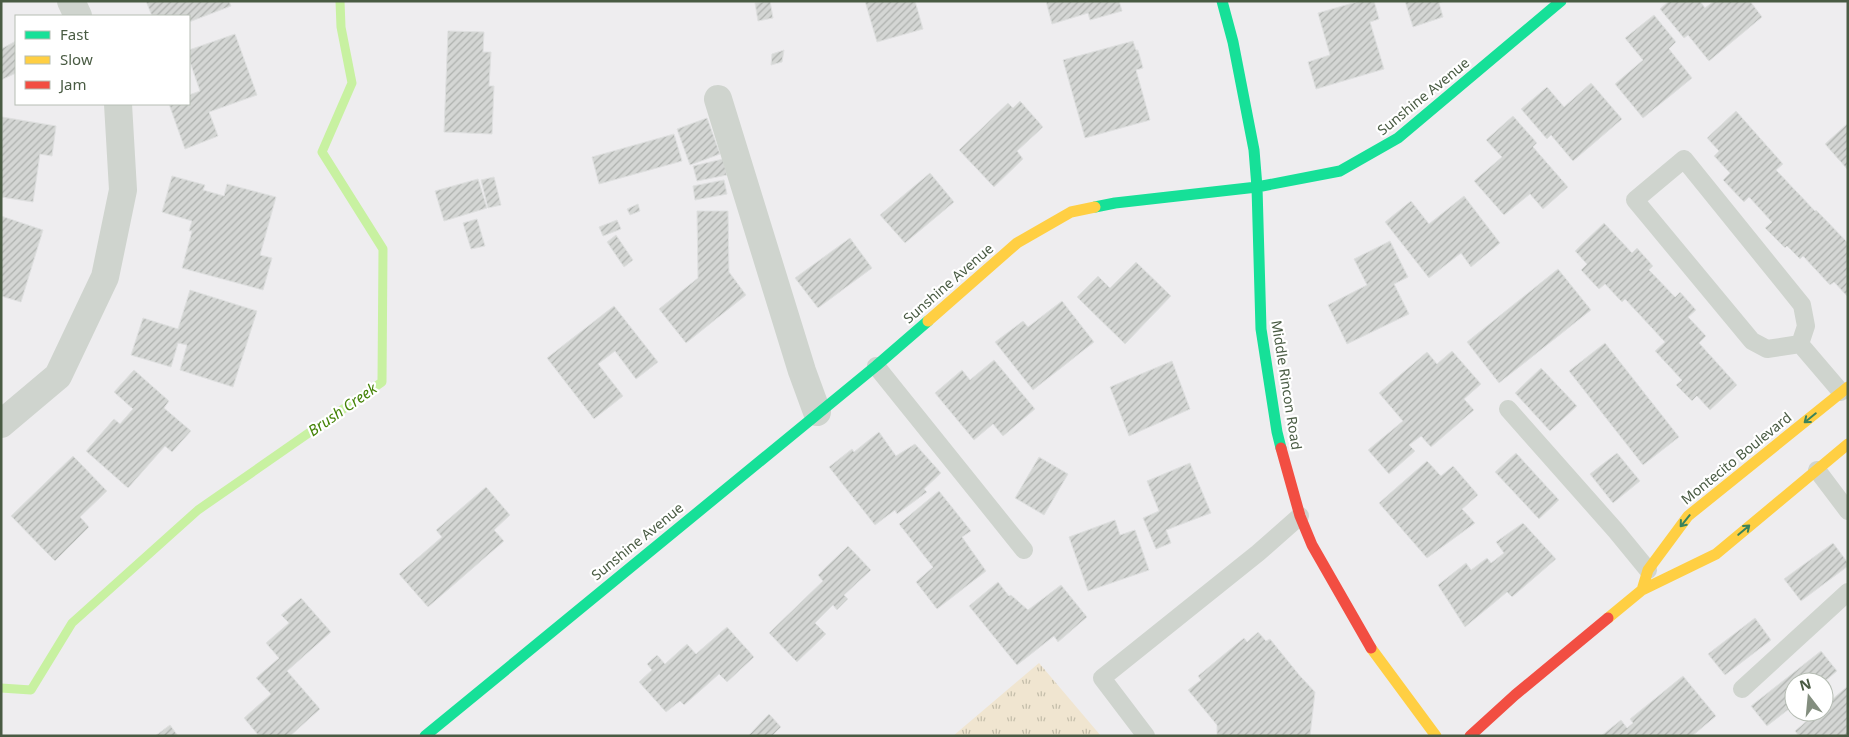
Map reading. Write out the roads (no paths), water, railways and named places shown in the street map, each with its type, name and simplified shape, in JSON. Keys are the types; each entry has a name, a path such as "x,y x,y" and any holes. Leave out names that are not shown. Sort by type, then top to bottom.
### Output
{"street":[{"path":"71,1 78,15"},
{"name":"Middle Rincon Road","path":"1222,1 1233,42 1254,150 1257,187 1261,329 1277,432 1300,516 1312,545 1370,647 1436,736"},
{"name":"Sunshine Avenue","path":"425,736 876,366 1017,243 1071,212 1115,203 1257,187 1340,171 1398,138 1561,1"},
{"path":"718,99 802,371 818,412"},
{"path":"1,424 58,376 105,277 123,190 118,105"},
{"name":"Montecito Boulevard","path":"1642,590 1648,570 1688,516 1844,390"},
{"path":"1470,736 1515,695 1642,590 1716,554 1848,444"}],"lane":[{"path":"1684,159 1802,305 1806,326 1800,344 1768,349 1752,341 1635,200 1684,159"},
{"path":"1800,344 1844,390"},
{"path":"876,366 1024,550"},
{"path":"1508,409 1648,570"},
{"path":"1817,470 1848,510"},
{"path":"1146,736 1102,678 1258,553 1300,516"},
{"path":"1742,689 1848,592"}],"waterway":[{"name":"Brush Creek","path":"1,688 31,690 72,623 198,510 382,382 383,249 322,152 352,83 341,27 340,1"}]}
